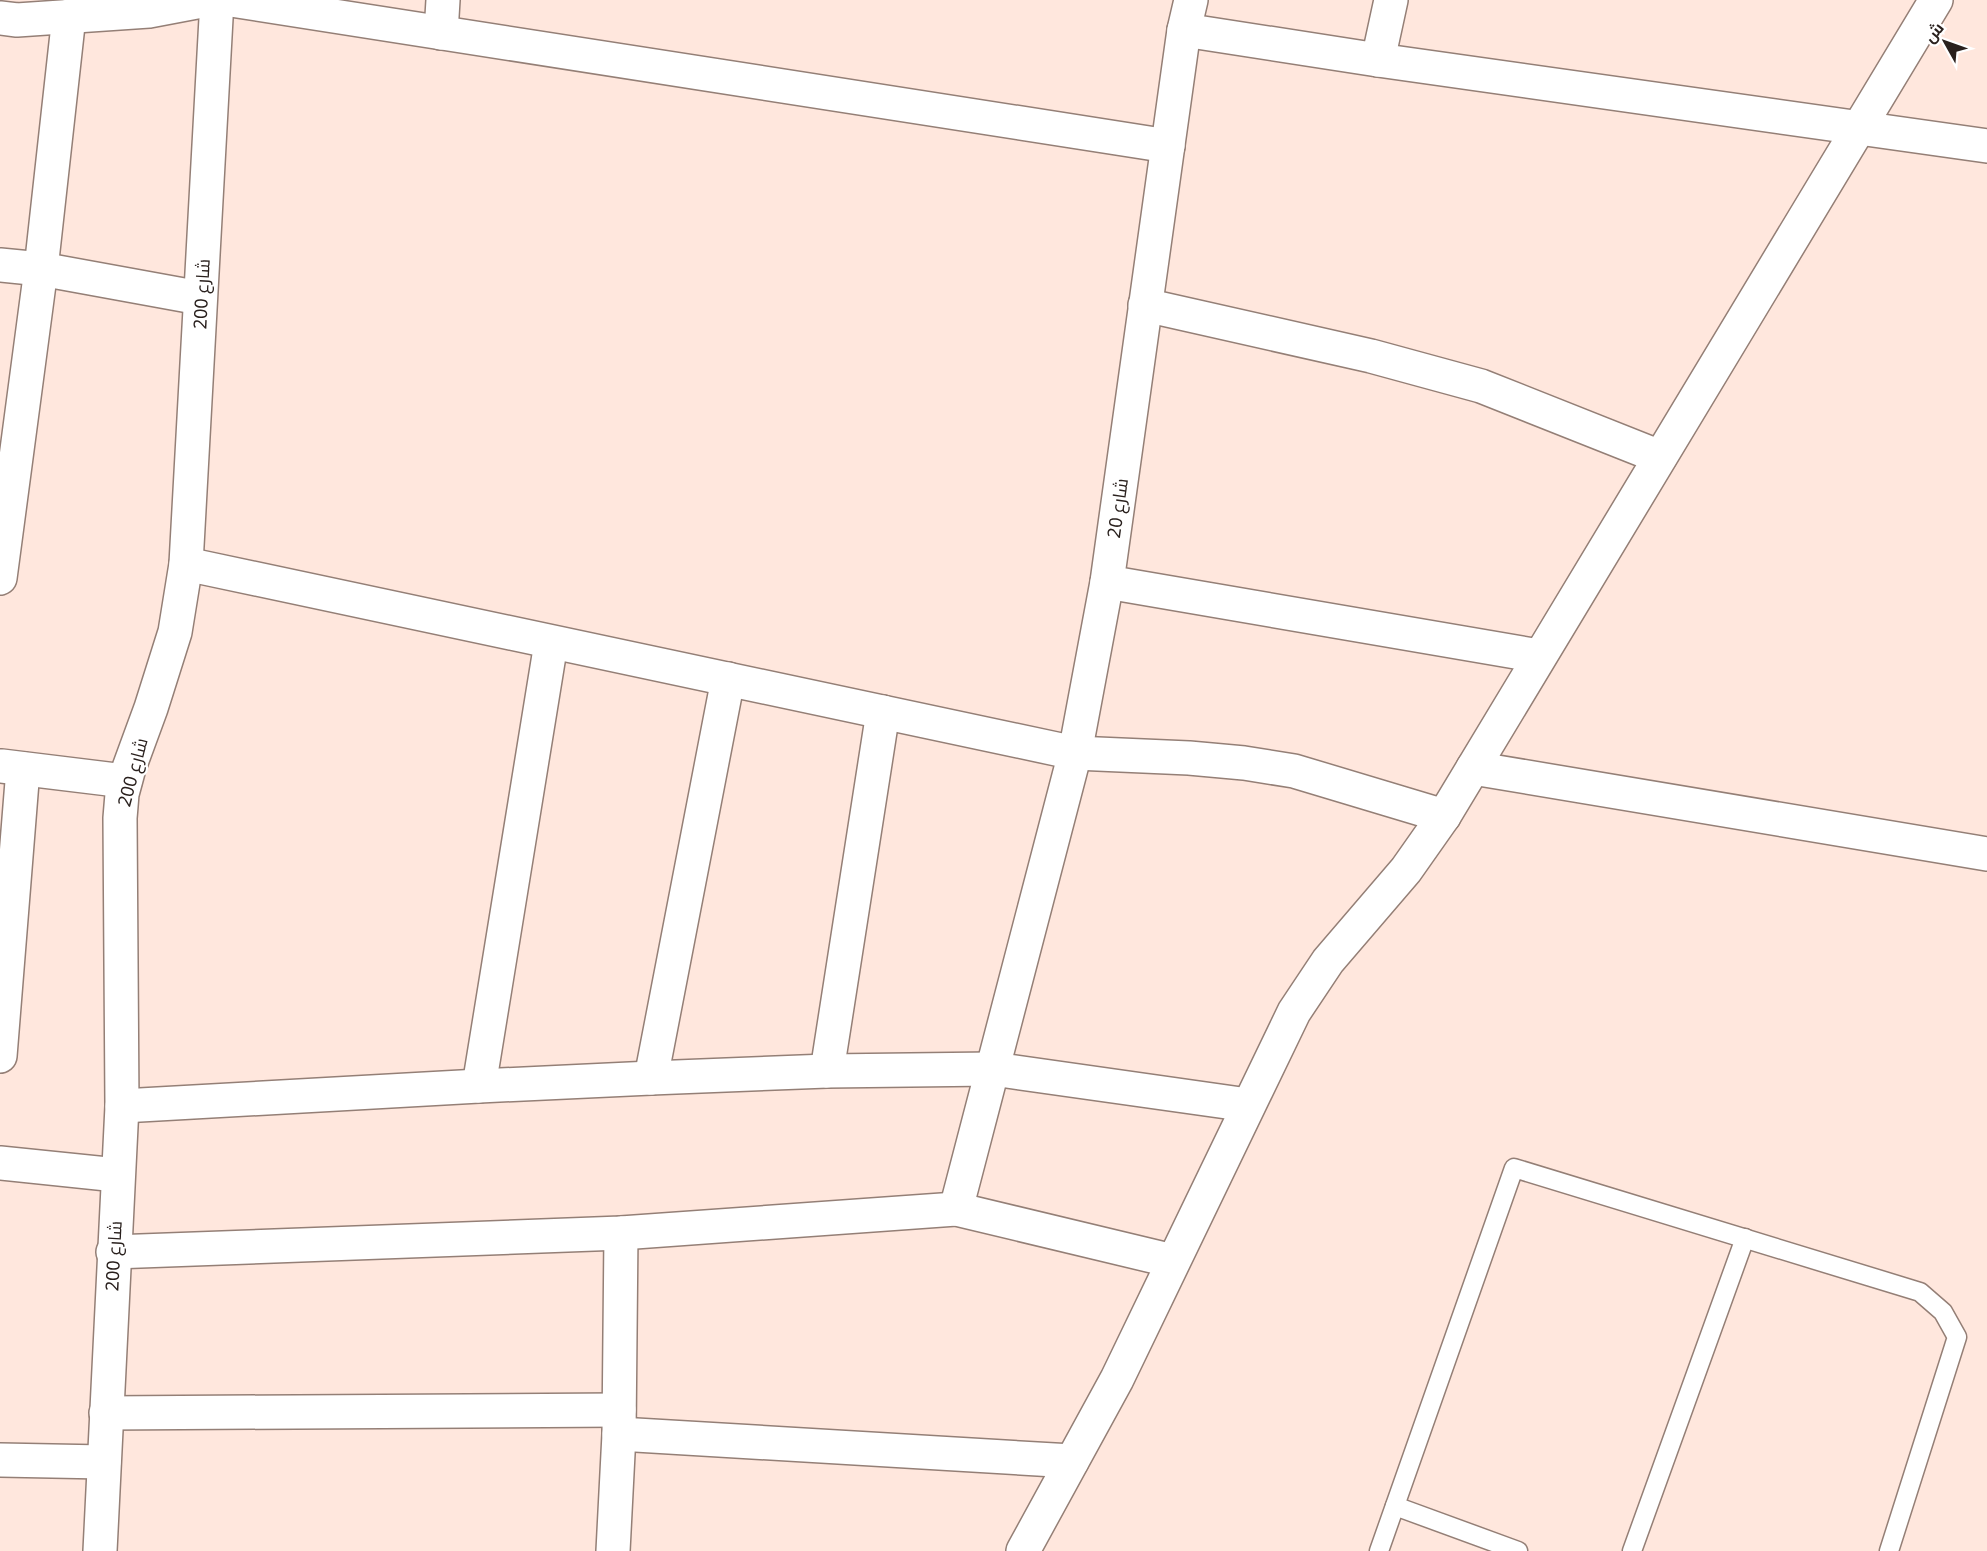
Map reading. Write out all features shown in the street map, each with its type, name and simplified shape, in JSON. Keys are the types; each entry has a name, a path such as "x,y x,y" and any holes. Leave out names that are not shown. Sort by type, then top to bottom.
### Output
{"street":[{"path":"0,18 17,20 149,11 207,0"},
{"name":"شارع 200","path":"100,1551 122,1106 120,818 122,794 175,632 186,564 217,0"},
{"path":"231,0 1168,146"},
{"path":"441,33 443,0"},
{"path":"1378,60 1391,0"},
{"path":"1023,1551 1117,1379 1294,1012 1328,961 1406,870 1444,816 1936,0"},
{"path":"1188,15 1378,60 1861,126 1987,146"},
{"name":"شارع 20","path":"956,1209 1075,753 1107,582 1188,15"},
{"path":"0,578 41,269 69,16"},
{"path":"0,265 41,269 201,298"},
{"path":"1145,305 1371,356 1480,386 1660,457"},
{"path":"186,564 1075,753 1189,758 1294,771 1444,816"},
{"path":"1107,582 1539,656"},
{"path":"479,1086 551,643"},
{"path":"651,1078 728,679"},
{"path":"827,1071 883,712"},
{"path":"0,1056 11,767 126,781"},
{"path":"1473,768 1987,854"},
{"path":"122,1106 651,1078 827,1071 993,1069 1248,1105"},
{"path":"0,1163 117,1175"},
{"path":"113,1252 621,1233 956,1209 1173,1261"},
{"path":"613,1551 619,1422 621,1233"},
{"path":"106,1413 619,1422 1072,1461"},
{"path":"0,1460 104,1462"}],"lane":[{"path":"1379,1551 1514,1168 1920,1292 1942,1312 1957,1337 1890,1551"},
{"path":"1632,1551 1744,1238"},
{"path":"1395,1506 1518,1551"}]}
